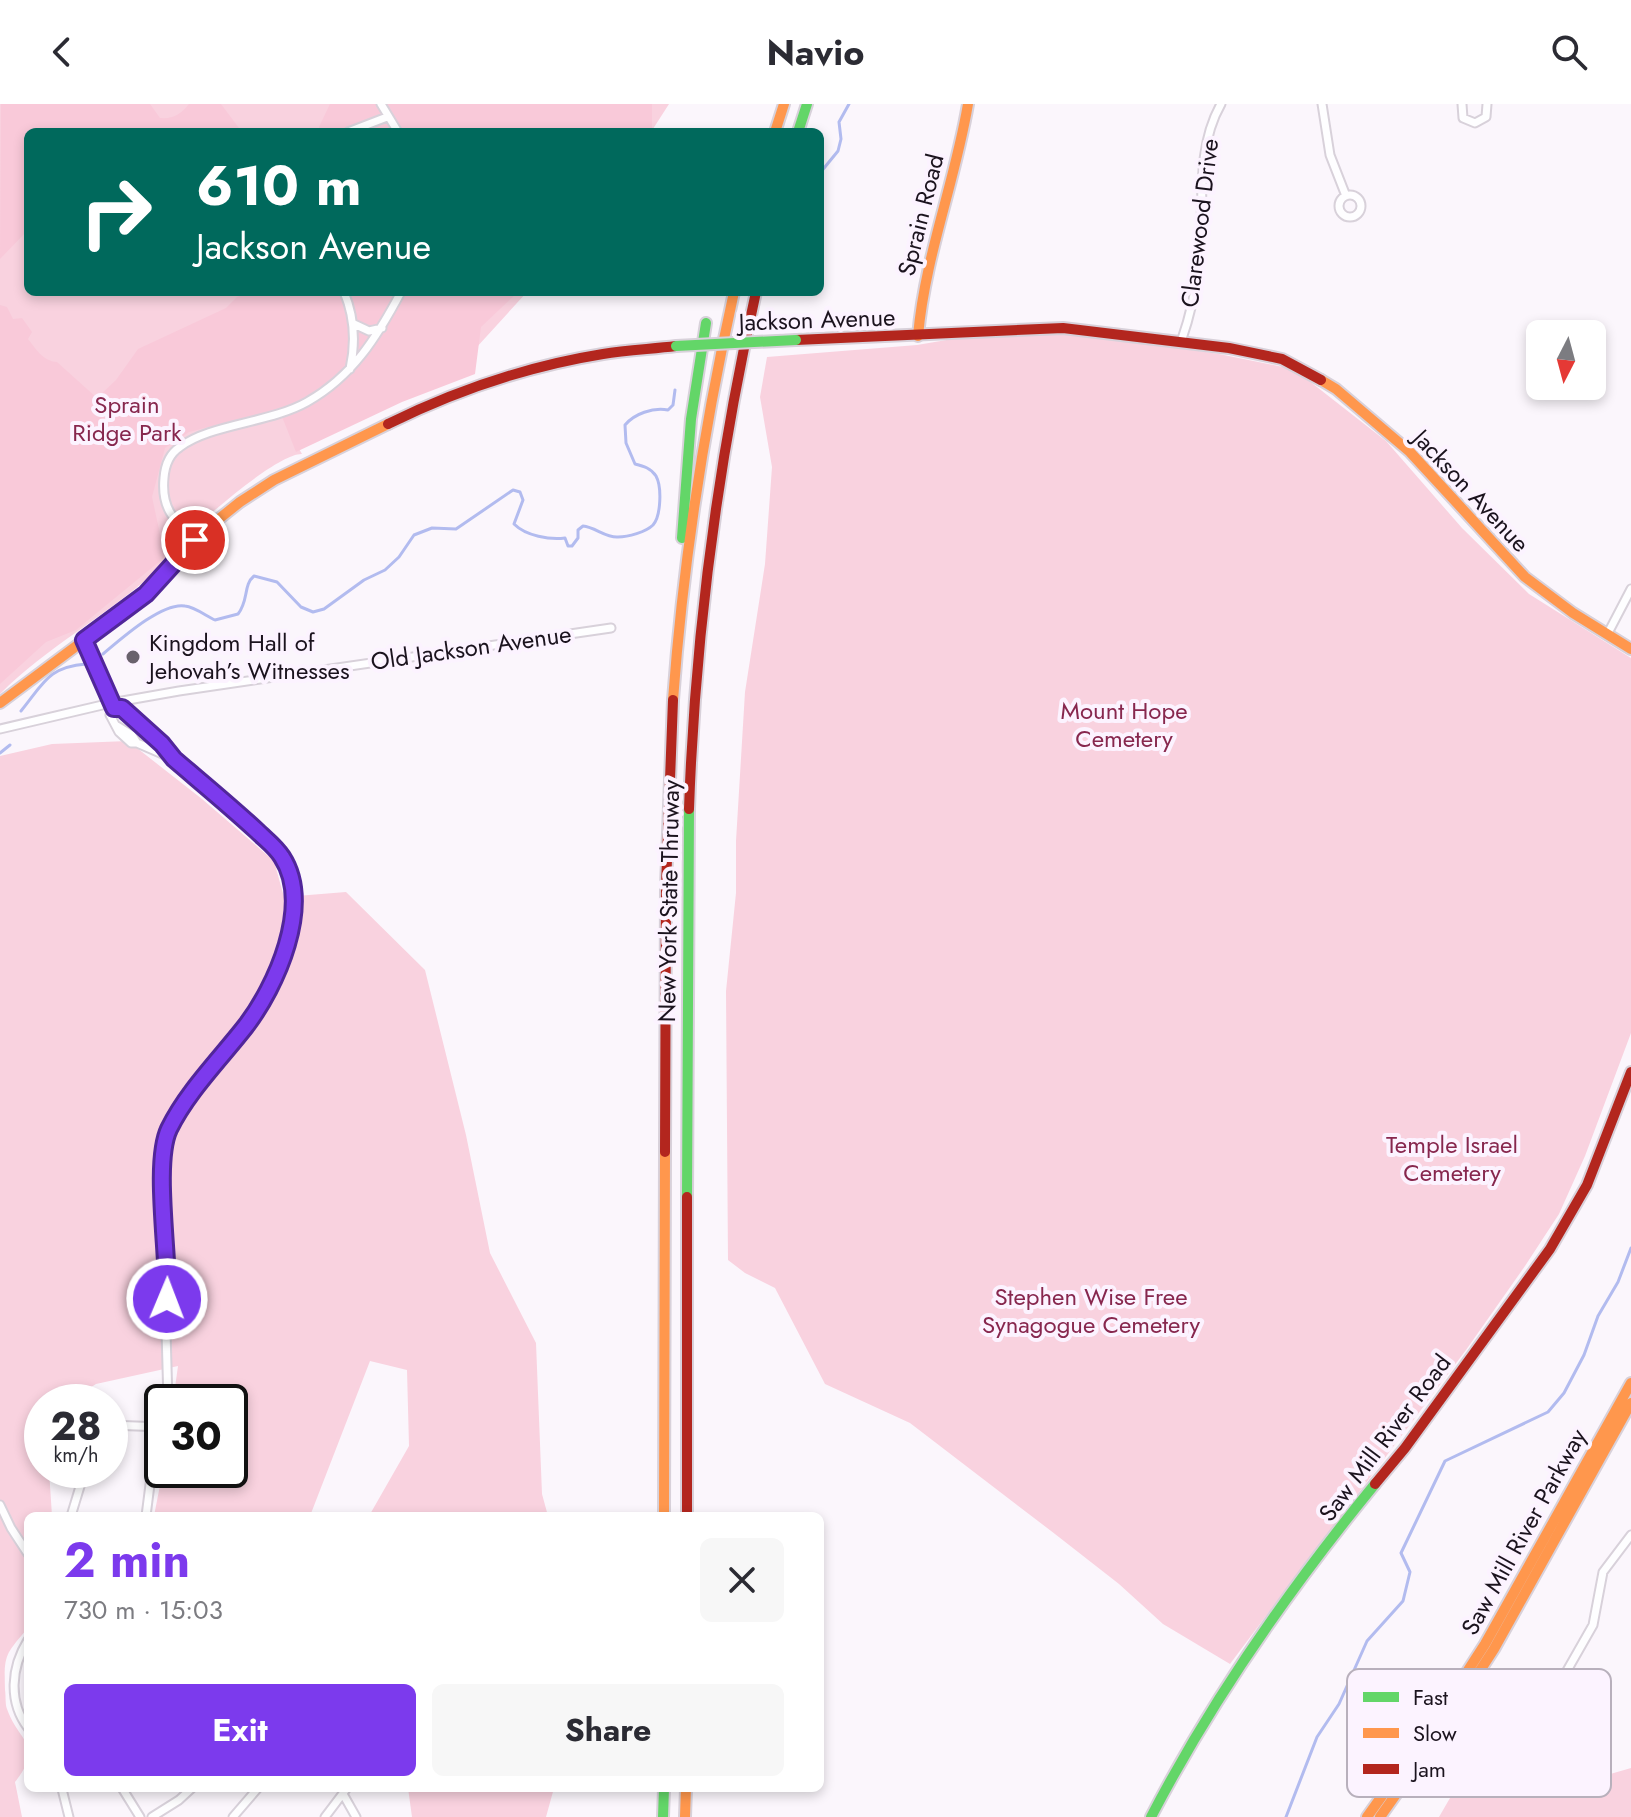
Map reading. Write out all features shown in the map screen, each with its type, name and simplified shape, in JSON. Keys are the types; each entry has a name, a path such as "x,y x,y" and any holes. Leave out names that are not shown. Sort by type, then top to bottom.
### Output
{"main road":[{"path":"776,128 784,104"},
{"path":"799,128 807,104"},
{"name":"Sprain Road","path":"918,336 926,271 968,104"},
{"name":"New York State Thruway","path":"664,1512 666,850 670,741 680,617 698,478 733,296"},
{"name":"New York State Thruway","path":"687,1512 687,857 692,742 703,607 719,483 755,296"},
{"path":"680,617 687,460 706,323"},
{"name":"Jackson Avenue","path":"0,703 146,594 195,540 240,502 274,480 415,411 517,374 602,354 676,346 1050,328 1270,355 1315,375 1410,452 1525,577 1631,649"},
{"name":"Saw Mill River Road","path":"1151,1817 1183,1755 1238,1666 1405,1448 1550,1249 1587,1185 1631,1072"},
{"name":"Saw Mill River Parkway","path":"1469,1669 1631,1383"},
{"name":"Saw Mill River Parkway","path":"1480,1669 1510,1623 1631,1403"},
{"path":"663,1817 664,1792"},
{"path":"685,1817 686,1792"},
{"name":"Saw Mill River Parkway","path":"1367,1817 1381,1797"},
{"name":"Saw Mill River Parkway","path":"1380,1817 1394,1797"}],"street":[{"path":"381,104 395,128"},
{"name":"Clarewood Drive","path":"1181,342 1194,300 1198,274 1208,134 1221,104"},
{"path":"1322,104 1330,155 1346,196"},
{"path":"1462,104 1463,118 1475,123 1486,117 1487,104"},
{"path":"358,128 387,117"},
{"path":"345,296 354,324 350,371"},
{"path":"195,540 165,508 165,464 179,447 199,436 272,417 306,403 350,371 382,328 399,296"},
{"path":"354,324 369,331 382,328"},
{"path":"1607,635 1631,589"},
{"name":"Old Jackson Avenue","path":"0,729 113,705 611,628"},
{"path":"84,640 113,705 110,715 120,727 119,732 131,743 174,759"},
{"path":"113,705 122,708 174,759 277,850 290,872 293,891 286,945 270,989 250,1021 188,1100 168,1131 165,1142 162,1177 169,1267 167,1384"},
{"path":"120,727 132,718"},
{"path":"137,743 146,731"},
{"path":"72,1512 80,1488"},
{"path":"147,1512 150,1488"},
{"path":"0,1505 24,1548"},
{"path":"1568,1669 1593,1625 1603,1572 1631,1535"},
{"path":"24,1647 15,1671 15,1700 24,1719"},
{"path":"20,1654 24,1657"},
{"path":"63,1792 69,1817"},
{"path":"124,1792 140,1817"},
{"path":"152,1817 188,1792"},
{"path":"233,1817 255,1792"},
{"path":"325,1817 344,1792"},
{"path":"345,1792 356,1817"}],"green space":[{"name":"Sprain Ridge Park","path":"0,104 669,104 654,128 24,128 24,296 523,296 476,348 290,433 302,454 291,456 243,487 197,526 155,572 37,661 0,694"},
{"path":"1,104 150,104 160,118 165,118 176,116 189,104 221,104 239,128 24,128 24,234 0,259"},
{"path":"330,104 652,104 652,128 375,128 365,122 350,128 319,127"},
{"name":"Sprain Ridge Park","path":"514,296 481,327 475,374 402,402 296,452 279,409 189,432 165,448 152,497 165,557 76,630 46,642 0,684 0,305 7,307 13,319 22,318 32,332 28,339 40,354 57,362 97,398 116,380 138,349 226,308 237,297"},
{"name":"Mount Hope Cemetery","path":"1023,331 1068,332 1219,354 1283,367 1308,380 1386,441 1462,528 1529,594 1631,658 1631,1033 1585,1156 1559,1214 1525,1266 1466,1350 1230,1664 1163,1624 1119,1584 910,1423 825,1384 775,1288 745,1273 728,1260 726,991 736,893 745,692 765,564 772,467 760,397 767,357 917,345"},
{"path":"128,741 274,861 284,897 346,892 425,970 466,1135 490,1253 536,1343 542,1494 547,1512 371,1512 409,1446 407,1370 370,1361 312,1512 155,1512 159,1488 248,1488 248,1384 176,1384 178,1366 96,1384 24,1384 24,1488 50,1488 52,1512 24,1512 24,1633 10,1650 5,1669 6,1707 24,1739 24,1769 15,1782 22,1817 0,1817 0,756 52,744"},
{"path":"1631,1768 1631,1817 1439,1817 1451,1797 1611,1797 1611,1774"},
{"path":"409,1792 553,1792 546,1817 412,1817"}],"waterway":[{"path":"824,168 838,151 841,139 839,122 849,104"},
{"path":"103,654 154,615 176,606 193,608 215,620 238,614 248,584 254,576 277,582 301,607 313,612 324,609 364,580 385,570 399,557 414,535 432,528 456,529 513,490 520,492 523,500 514,524 538,536 565,538 568,546 572,546 578,538 578,530 583,526 614,537 646,530 658,515 659,487 652,471 635,464 626,443 625,425 644,412 668,410 673,405 675,390"},
{"path":"21,711 48,678 63,669 86,664"},
{"path":"0,753 10,745"},
{"path":"1355,1669 1367,1641 1403,1601 1410,1572 1401,1553 1445,1461 1548,1412 1564,1393 1584,1355 1598,1316 1618,1282 1631,1248"},
{"path":"1286,1817 1317,1737 1347,1686"}],"traffic: fast":[{"path":"799,128 807,104"},
{"path":"682,538 691,419 706,323"},
{"path":"676,346 796,340"},
{"path":"687,1197 689,809"},
{"path":"1151,1817 1200,1729 1254,1645 1375,1484"},
{"path":"663,1817 664,1792"}],"traffic: slow":[{"path":"776,128 784,104"},
{"path":"918,336 933,248 968,104"},
{"path":"673,700 696,495 733,296"},
{"path":"1321,380 1336,389 1410,452 1525,577 1573,613 1631,649"},
{"path":"0,703 146,594 205,530 240,502 274,480 388,424"},
{"path":"664,1512 665,1152"},
{"path":"1469,1669 1631,1383"},
{"path":"1481,1669 1631,1403"},
{"path":"685,1817 686,1792"},
{"path":"1367,1817 1381,1797"},
{"path":"1380,1817 1394,1797"}],"traffic: jam":[{"path":"689,809 697,679 710,549 730,420 755,296"},
{"path":"796,340 1063,328 1229,348 1282,359 1321,380"},
{"path":"388,424 439,401 520,373 603,354 676,346"},
{"path":"665,1152 666,886 673,700"},
{"path":"1375,1484 1405,1448 1550,1249 1587,1185 1631,1072"},
{"path":"687,1197 687,1512"}],"place":[{"name":"Kingdom Hall of Jehovah’s Witnesses","path":"133,657"}],"route":[{"path":"167,1299 169,1267 162,1154 168,1131 188,1100 250,1021 270,989 288,937 293,891 290,872 277,850 174,759 122,708 114,708 84,640 146,594 195,540"}],"park label":[{"name":"Temple Israel Cemetery","path":"1452,1159"},
{"name":"Stephen Wise Free Synagogue Cemetery","path":"1091,1311"}]}
